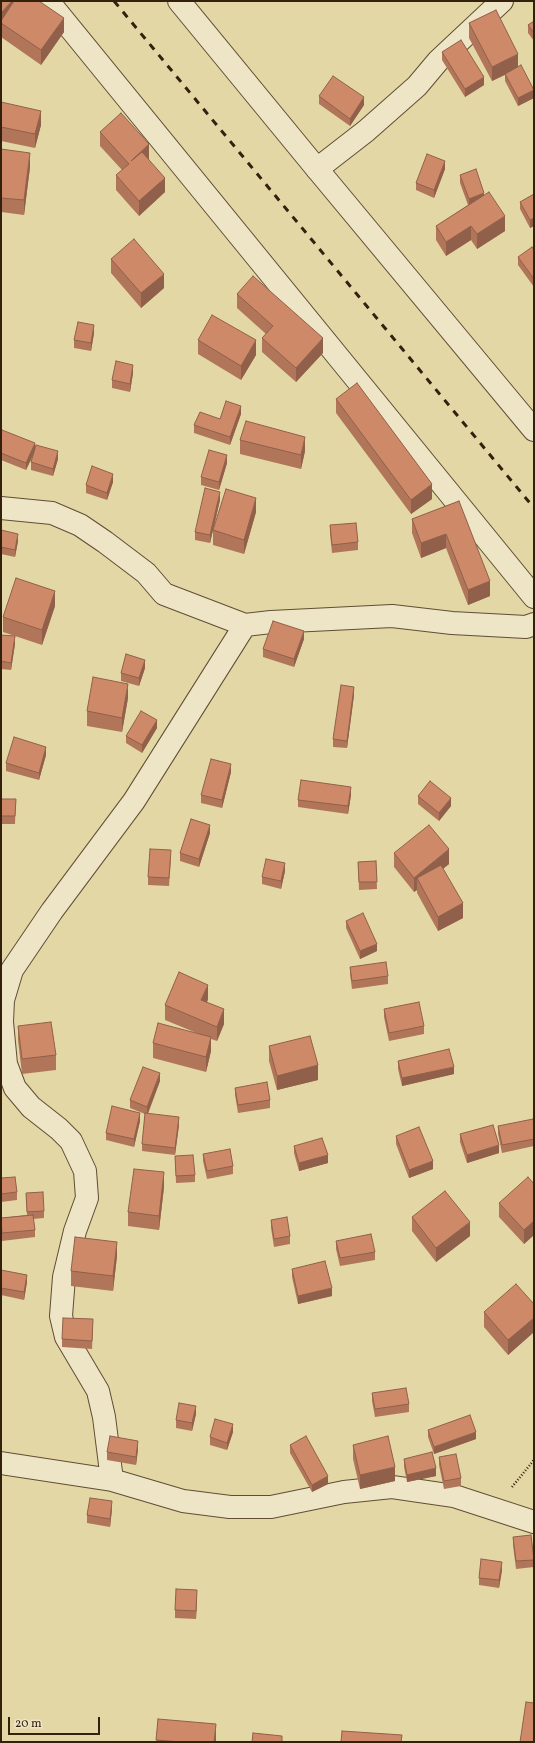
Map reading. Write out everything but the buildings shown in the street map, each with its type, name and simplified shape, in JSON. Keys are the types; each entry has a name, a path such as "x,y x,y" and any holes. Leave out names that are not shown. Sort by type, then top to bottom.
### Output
{"street":[{"path":"48,1 534,597"},
{"path":"180,1 317,169 534,430"},
{"path":"317,169 366,131 416,86 438,61 502,1"},
{"path":"1,508 52,513 80,525 146,573 164,594 246,625 271,622 392,616 452,623 526,627 534,624"},
{"path":"112,1480 104,1417 98,1391 66,1337 61,1316 64,1277 75,1231 86,1198 85,1171 71,1141 59,1129 30,1107 15,1088 6,1064 2,1022 3,1000 12,970 52,911 134,802 246,625"},
{"path":"1,1463 112,1480 183,1501 230,1507 271,1507 344,1492 392,1487 454,1496 534,1522"}],"railway":[{"path":"114,1 534,508"}]}
